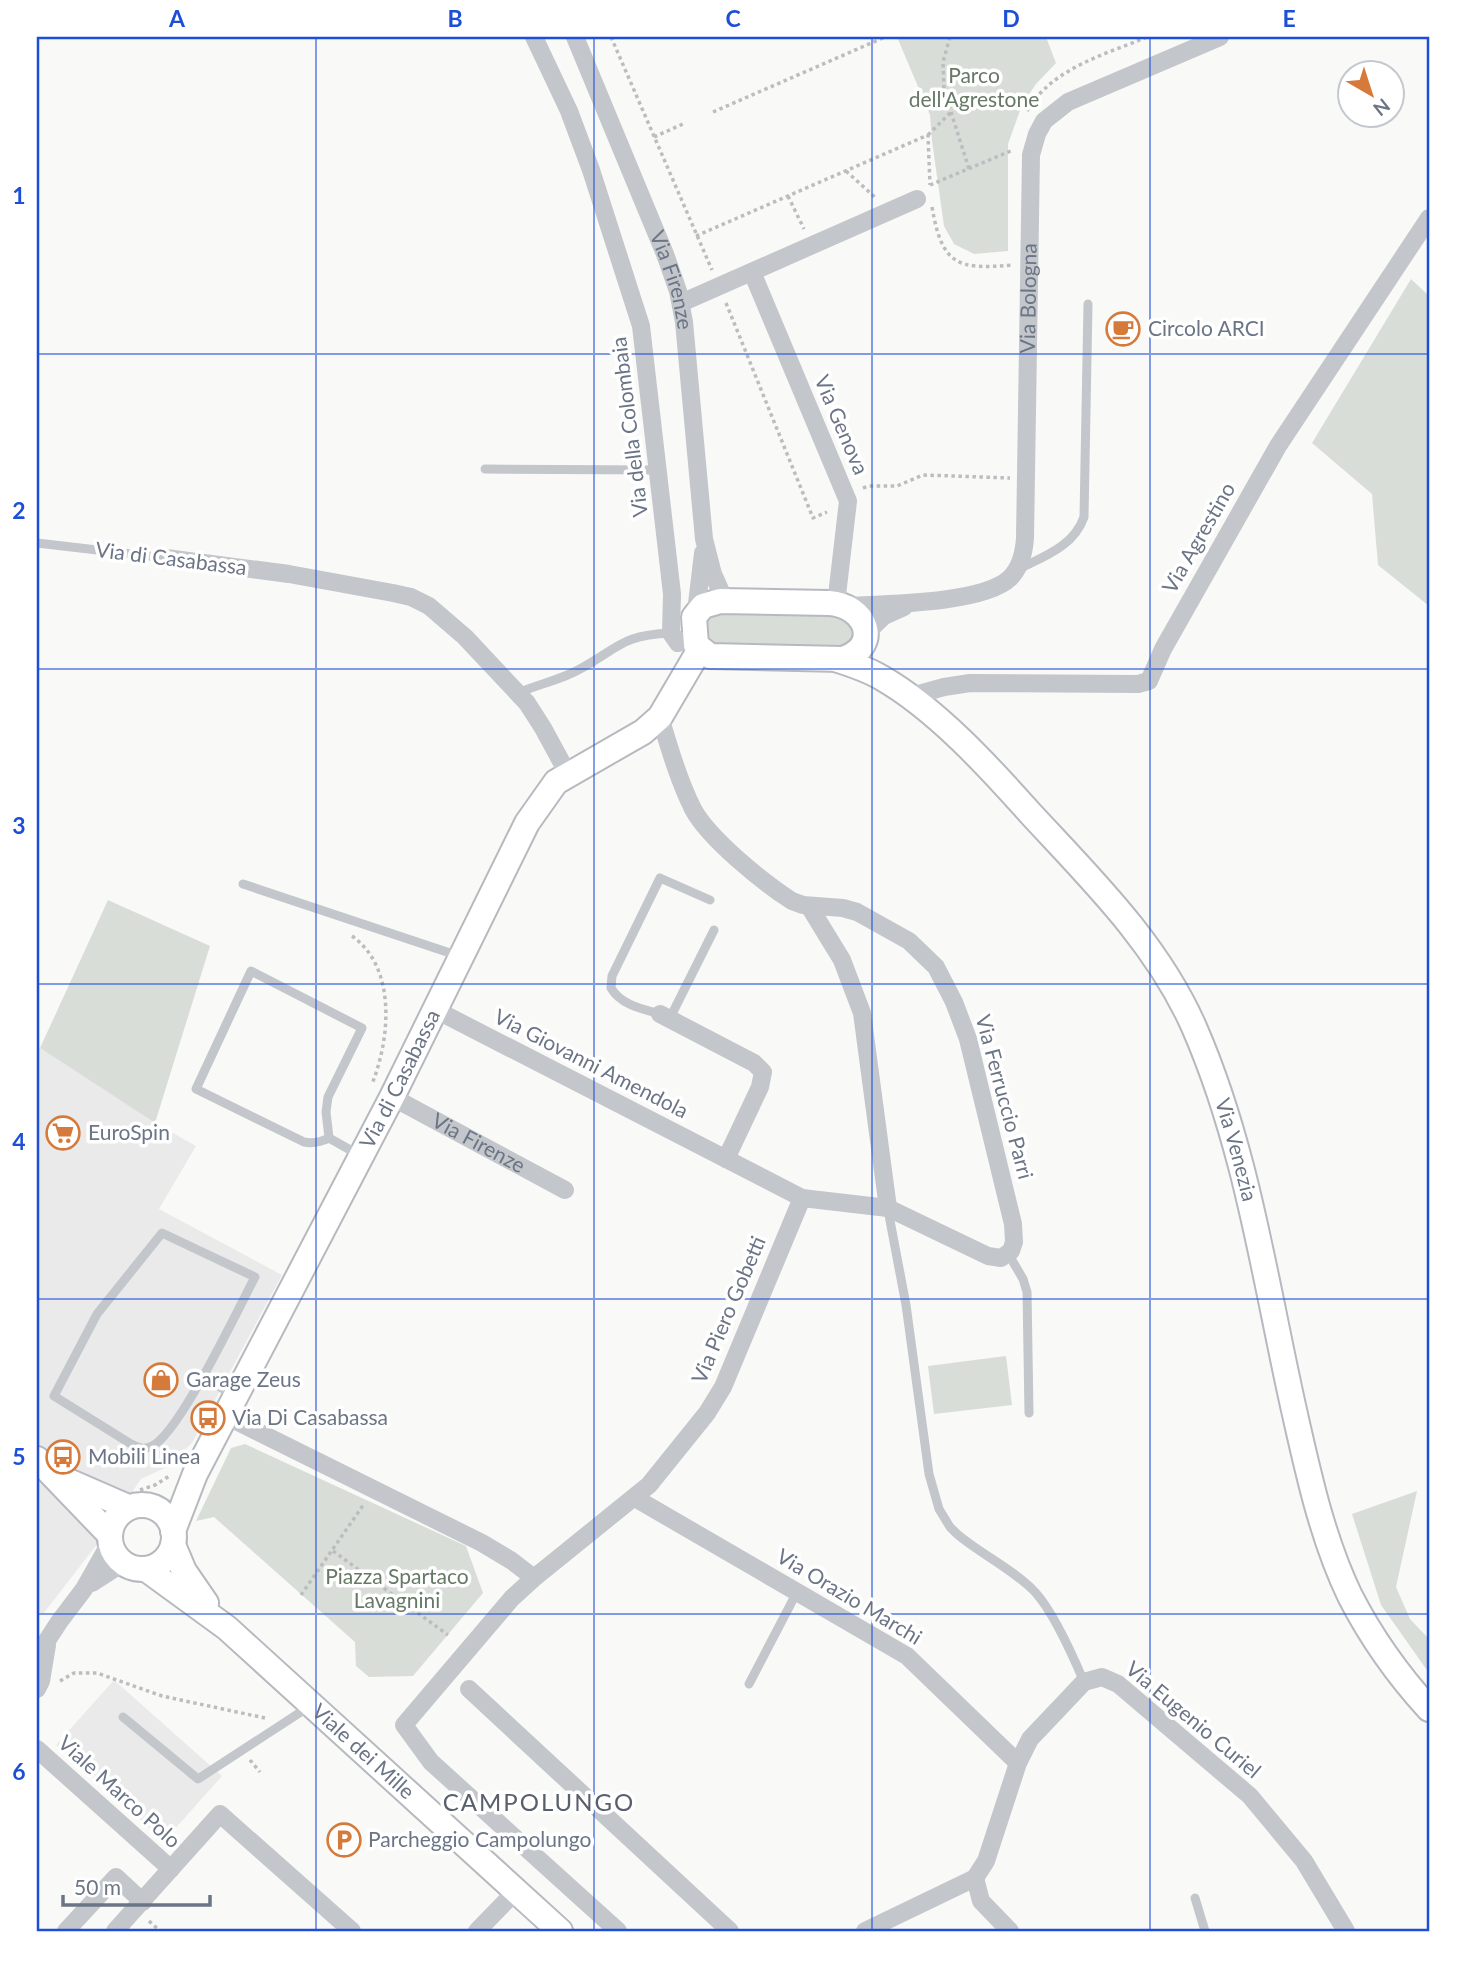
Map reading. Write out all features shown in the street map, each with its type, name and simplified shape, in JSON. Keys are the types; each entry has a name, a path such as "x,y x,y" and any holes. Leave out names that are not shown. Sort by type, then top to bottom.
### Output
{"street":[{"name":"Via della Colombaia","path":"534,37 573,123 633,295 643,336 672,594 688,640"},
{"name":"Via Firenze","path":"575,37 663,247 681,303 704,539 710,565 725,601"},
{"name":"Via Bologna","path":"1017,569 1025,546 1031,162 1037,134 1050,115 1068,102 1220,37"},
{"path":"681,303 917,200"},
{"name":"Via Agrestino","path":"908,697 970,683 1138,684 1149,681 1163,649 1278,446 1429,218"},
{"name":"Via Genova","path":"752,272 841,502 848,501 841,605"},
{"name":"Via Firenze","path":"568,775 643,732 660,717 696,612 704,539"},
{"name":"Via di Casabassa","path":"166,558 289,574 411,597 429,606 447,619 518,693 543,728 568,775 548,791 520,835 436,1010 382,1091 362,1157 195,1474 173,1538"},
{"path":"696,612 704,606 725,601 841,605 921,602 989,590 1005,582 1017,569"},
{"path":"688,640 717,657 835,659 854,654 861,648 865,637 890,613 921,602"},
{"name":"Via Venezia","path":"841,605 859,616 871,657 883,678"},
{"name":"Via Venezia","path":"835,659 883,678 945,726 989,767 1146,944 1182,1002 1215,1082 1249,1195 1300,1437 1331,1549 1349,1594 1372,1634 1398,1672 1429,1709"},
{"path":"660,717 690,802 707,830 787,897 809,906 842,960 862,1013 888,1208"},
{"name":"Via Ferruccio Parri","path":"809,906 850,910 892,930 917,947 942,977 968,1039 1010,1211 1014,1234 1009,1255"},
{"name":"Via Giovanni Amendola","path":"436,1010 802,1198"},
{"path":"665,1016 754,1063 763,1072 760,1087 726,1159"},
{"name":"Via Firenze","path":"382,1091 565,1189"},
{"path":"802,1198 888,1208 988,1256 997,1259 1009,1255"},
{"name":"Via Piero Gobetti","path":"635,1498 658,1476 715,1401 802,1198"},
{"path":"231,1407 374,1489 482,1543 534,1577"},
{"name":"Viale dei Mille","path":"43,1465 86,1490 165,1514 189,1580 227,1628"},
{"name":"Viale dei Mille","path":"43,1465 122,1552 227,1628 516,1891 552,1928"},
{"name":"Via di Casabassa","path":"138,1506 195,1474"},
{"path":"618,1931 431,1762 404,1725 496,1616 534,1577 635,1498"},
{"name":"Via Orazio Marchi","path":"635,1498 914,1661 1018,1763"},
{"path":"122,1552 115,1519 138,1506"},
{"path":"122,1552 163,1561 173,1538"},
{"path":"37,1656 42,1639 84,1589 122,1552"},
{"path":"39,1685 42,1639"},
{"name":"Via Eugenio Curiel","path":"1084,1682 1102,1677 1118,1684 1243,1789 1304,1861 1346,1931"},
{"path":"865,1931 975,1878 991,1847 1018,1763 1030,1739 1084,1682"},
{"path":"469,1689 730,1931"},
{"name":"Viale Marco Polo","path":"37,1749 171,1870"},
{"path":"115,1931 220,1814 352,1931"},
{"path":"66,1931 116,1877 143,1902"},
{"path":"975,1878 981,1901 1010,1931"},
{"path":"477,1931 516,1891"}],"lane":[{"path":"1017,569 1068,541 1079,530 1084,517 1088,304"},
{"path":"485,469 658,470"},
{"name":"Via di Casabassa","path":"37,543 166,558"},
{"path":"518,693 580,669 628,639 651,634 688,640"},
{"path":"710,900 660,878 612,976 611,988 620,999 665,1016 714,930"},
{"path":"243,884 461,957"},
{"path":"251,971 362,1028 328,1097 326,1112 329,1138 316,1143 304,1142 195,1089 251,971"},
{"path":"329,1138 362,1157"},
{"path":"888,1208 906,1305 929,1474 939,1509 957,1534 1029,1587 1041,1599 1069,1648 1084,1682"},
{"path":"162,1233 255,1277 203,1376 166,1433 155,1445 142,1448 131,1444 54,1396 97,1314 162,1233"},
{"path":"1009,1255 1023,1279 1028,1300 1030,1413"},
{"path":"203,1376 231,1407"},
{"path":"749,1684 797,1592"},
{"path":"123,1717 198,1779 312,1705"},
{"path":"1195,1898 1205,1931"}],"path":[{"path":"713,112 885,37"},
{"path":"950,37 942,70 944,89 969,169"},
{"path":"928,135 951,112"},
{"path":"654,137 685,123"},
{"path":"846,171 884,205"},
{"path":"788,196 808,237"},
{"path":"813,518 869,486 897,486 923,475 1026,478"},
{"path":"345,933 367,950 385,996 384,1036 379,1066 382,1091"},
{"path":"301,1595 374,1489"},
{"path":"333,1551 448,1635"},
{"path":"39,1685 56,1682 74,1673 97,1673 162,1696 285,1722"}],"shaded area":[{"path":"37,1046 155,1123 196,1146 159,1209 282,1275 192,1443 167,1467 141,1479 95,1547 43,1614 37,1612"},
{"path":"114,1680 222,1776 164,1841 56,1745"}],"green space":[{"name":"Parco dell'Agrestone","path":"897,37 1046,37 1056,63 1036,84 1022,105 1008,144 1008,251 974,254 954,244 944,226 930,115"},
{"path":"1411,279 1429,296 1429,606 1378,565 1372,494 1312,443"},
{"path":"714,611 845,612 856,635 847,648 726,650 706,643 704,622"},
{"path":"108,900 210,946 155,1123 40,1048"},
{"path":"1006,1356 1012,1405 934,1414 928,1366"},
{"name":"Piazza Spartaco Lavagnini","path":"245,1444 466,1546 483,1593 413,1676 369,1677 356,1666 355,1642 214,1517 196,1521 231,1448"},
{"path":"1417,1491 1396,1587 1410,1619 1429,1639 1429,1673 1381,1605 1352,1514"}],"place":[{"name":"Circolo ARCI","path":"1123,329"},
{"name":"EuroSpin","path":"63,1133"},
{"name":"Garage Zeus","path":"161,1380"},
{"name":"Via Di Casabassa","path":"208,1418"},
{"name":"Mobili Linea","path":"63,1457"},
{"name":"Parcheggio Campolungo","path":"344,1840"}],"district":[{"name":"CAMPOLUNGO","path":"539,1803"}]}
